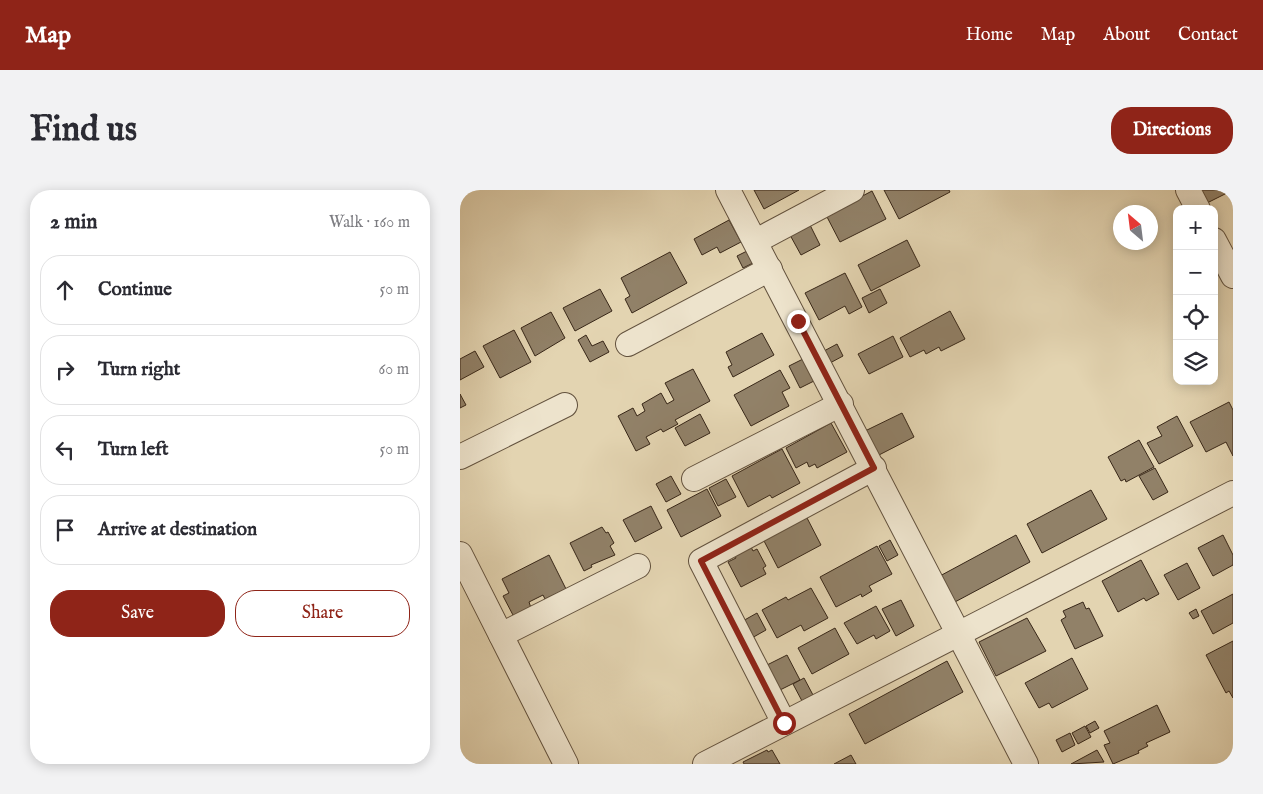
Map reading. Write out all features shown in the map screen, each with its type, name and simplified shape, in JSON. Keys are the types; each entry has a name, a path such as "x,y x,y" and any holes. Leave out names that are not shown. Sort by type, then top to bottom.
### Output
{"street":[{"path":"728,190 841,404 1026,764"},
{"path":"756,241 852,190"},
{"path":"1188,190 1196,205"},
{"path":"1218,248 1233,276"},
{"path":"628,344 770,269"},
{"path":"694,480 841,404"},
{"path":"460,457 565,405"},
{"path":"784,723 701,561 874,468"},
{"path":"705,764 1233,493"},
{"path":"460,554 566,764"},
{"path":"501,635 638,566"}],"building":[{"path":"754,190 799,190 764,209"},
{"path":"884,190 949,190 950,192 899,219"},
{"path":"1201,190 1233,190 1207,203"},
{"path":"872,191 886,219 840,242 826,215"},
{"path":"729,220 741,242 720,253 717,247 702,255 694,239"},
{"path":"810,225 820,245 801,255 790,235"},
{"path":"907,240 920,266 871,291 858,265"},
{"path":"747,251 753,263 743,268 737,256"},
{"path":"670,252 687,283 632,313 625,299 630,296 621,278"},
{"path":"845,273 862,307 849,314 845,306 819,320 805,293"},
{"path":"600,289 612,311 575,331 563,308"},
{"path":"880,289 887,303 869,313 862,298"},
{"path":"950,311 965,339 941,351 939,347 926,354 924,350 910,357 900,338"},
{"path":"551,312 565,338 535,356 521,328"},
{"path":"514,330 531,362 500,378 483,346"},
{"path":"762,333 774,355 733,377 728,367 732,365 726,352"},
{"path":"586,335 592,346 603,341 609,352 590,362 578,340"},
{"path":"893,336 903,357 869,374 858,354"},
{"path":"837,344 843,356 830,363 824,351"},
{"path":"475,351 484,367 460,380 460,359"},
{"path":"805,358 816,380 800,388 789,366"},
{"path":"693,369 710,401 675,420 678,424 663,432 661,429 646,437 650,444 636,451 618,416 633,408 637,416 645,411 642,404 661,393 667,404 674,400 665,383"},
{"path":"780,370 790,388 782,392 789,406 751,426 734,395"},
{"path":"460,394 466,405 460,408"},
{"path":"1229,402 1233,410 1233,456 1226,442 1206,452 1190,422"},
{"path":"902,413 914,437 877,456 865,431"},
{"path":"700,414 710,433 685,446 675,428"},
{"path":"1177,416 1193,446 1159,464 1147,443 1162,436 1157,427"},
{"path":"831,423 847,452 817,468 815,464 809,467 807,462 796,468 786,448"},
{"path":"1139,440 1154,467 1126,482 1125,479 1121,481 1108,457"},
{"path":"782,449 800,483 772,498 770,495 748,507 732,476"},
{"path":"1155,468 1168,492 1153,500 1139,476"},
{"path":"671,476 681,494 666,502 656,484"},
{"path":"726,479 736,497 718,506 709,488"},
{"path":"707,489 721,516 681,537 667,510"},
{"path":"1091,490 1107,519 1042,553 1027,524"},
{"path":"651,506 662,528 635,542 623,520"},
{"path":"806,516 821,545 778,568 763,539"},
{"path":"602,527 606,533 608,532 614,543 610,546 615,555 591,565 592,567 584,571 570,543"},
{"path":"1016,535 1030,562 953,603 938,577"},
{"path":"1223,535 1233,555 1233,565 1213,576 1198,548"},
{"path":"890,540 898,555 887,561 879,546"},
{"path":"749,543 753,551 757,549 766,566 763,568 766,574 741,587 728,562 736,558 733,552"},
{"path":"877,546 892,574 869,586 872,591 862,597 861,594 836,607 820,577"},
{"path":"549,555 566,589 545,599 543,595 529,602 531,608 514,617 503,596 509,593 502,579"},
{"path":"1141,560 1159,594 1146,601 1144,598 1118,612 1102,581"},
{"path":"1187,563 1200,588 1178,600 1164,575"},
{"path":"811,588 828,618 804,631 801,625 777,638 762,610 786,597 788,600"},
{"path":"1233,594 1233,623 1213,634 1201,611"},
{"path":"901,600 914,626 896,636 882,609"},
{"path":"1083,602 1086,609 1089,608 1103,636 1075,649 1061,620 1066,617 1063,611"},
{"path":"876,606 890,631 876,639 874,635 857,644 844,623"},
{"path":"1196,609 1199,616 1193,619 1189,613"},
{"path":"757,613 766,630 750,639 741,622"},
{"path":"1027,618 1046,651 996,676 979,642"},
{"path":"835,628 849,654 812,674 798,648"},
{"path":"1233,641 1233,698 1229,691 1226,693 1206,655"},
{"path":"787,655 800,680 778,691 765,666"},
{"path":"1072,658 1088,689 1052,708 1049,703 1039,708 1025,683"},
{"path":"947,661 963,692 865,744 849,714"},
{"path":"804,678 813,695 802,701 793,684"},
{"path":"1157,705 1170,732 1146,743 1148,746 1138,751 1139,753 1113,764 1104,745 1110,743 1104,731"},
{"path":"1095,721 1099,728 1090,733 1086,726"},
{"path":"1085,726 1091,737 1078,744 1072,733"},
{"path":"1070,733 1075,745 1062,752 1056,740"},
{"path":"767,750 768,752 772,750 780,764 744,764 743,762"},
{"path":"1097,750 1104,762 1071,764"},
{"path":"851,755 856,764 834,764"}],"route":[{"path":"784,723 701,561 874,468 798,321"}]}
